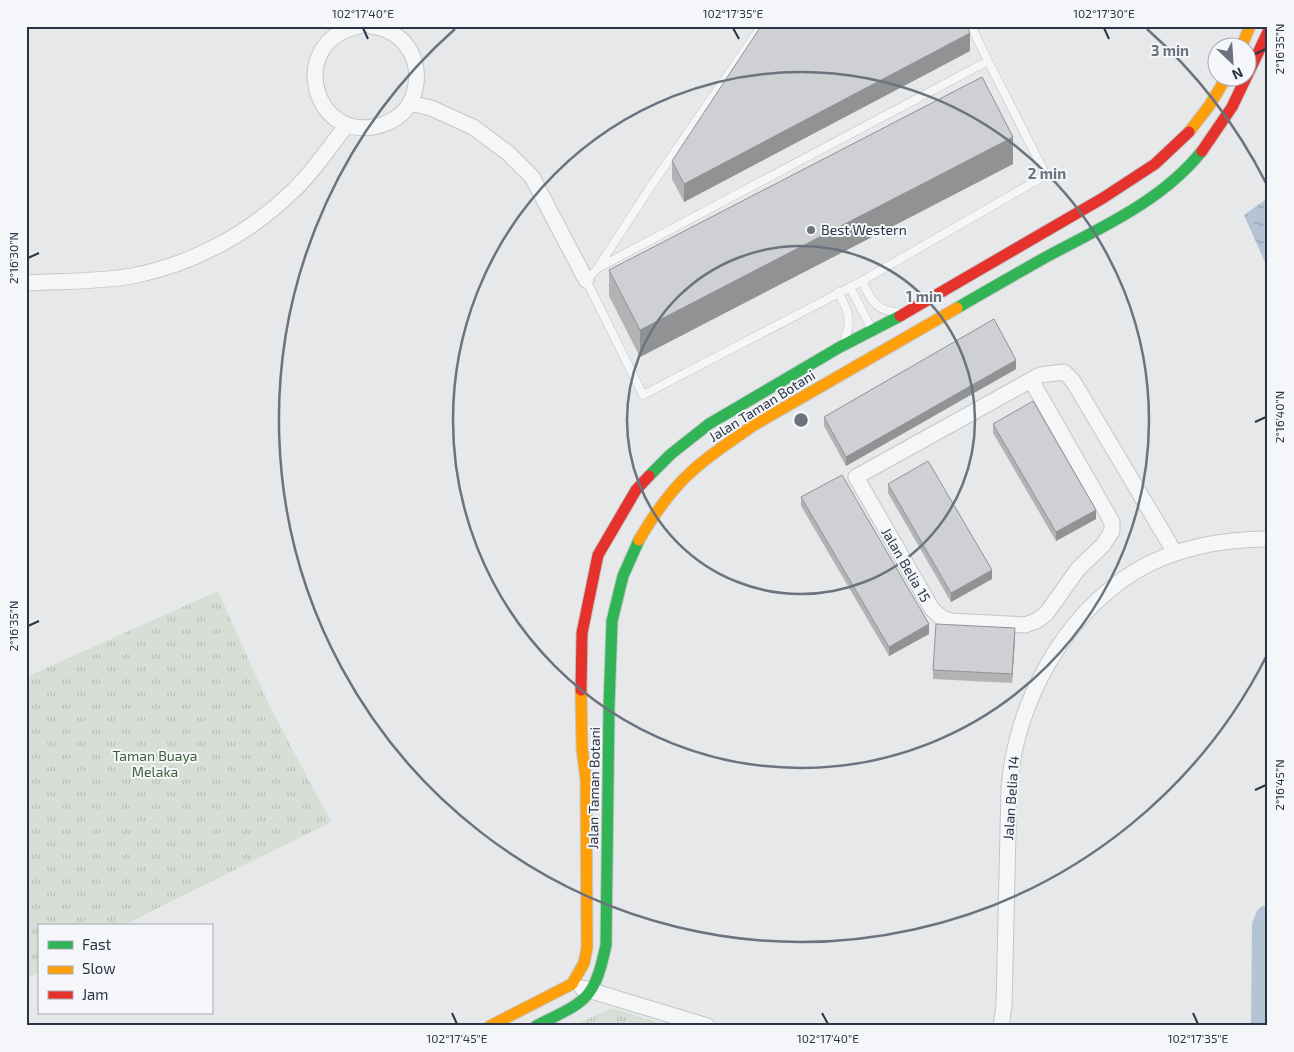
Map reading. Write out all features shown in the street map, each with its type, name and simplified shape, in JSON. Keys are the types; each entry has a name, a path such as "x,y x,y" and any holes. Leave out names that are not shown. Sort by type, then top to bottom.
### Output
{"street":[{"path":"360,26 349,28 324,47 317,60 314,76 316,92 323,106 334,117 347,125 361,128 389,123 401,114 410,103 416,89 417,73 414,58 406,44 395,34 378,27"},
{"path":"1245,38 1250,26"},
{"name":"Jalan Taman Botani","path":"592,991 596,984 606,944 612,621 623,576 639,538 659,508 691,472 754,425 1126,213 1160,191 1181,174 1209,142 1229,113 1268,32"},
{"name":"Jalan Taman Botani","path":"572,984 584,963 588,948 586,780 582,748 582,633 598,555 636,490 671,454 709,424 840,347 907,312 1103,198 1155,164 1186,136 1220,88"},
{"path":"410,103 431,108 473,127 508,152 532,177 586,280"},
{"path":"26,283 132,276 191,258 225,243 262,218 296,188 347,125"},
{"path":"872,330 893,334 918,330"},
{"name":"Jalan Belia 15","path":"1031,380 1112,522 1112,531 1103,545 1078,568 1046,614 1036,621 1025,624 951,621 942,618 932,608 856,477 1040,375 1064,372 1073,381 1175,553"},
{"name":"Jalan Belia 14","path":"1001,1026 1004,1005 1011,760 1027,705 1040,679 1054,655 1085,612 1101,597 1136,571 1175,553 1221,543 1268,539"},
{"path":"490,1026 572,984 707,1026"},
{"path":"536,1026 583,1001 592,991"}],"lane":[{"path":"764,26 758,31 651,186 598,268 586,280 643,395 862,281 1046,175 971,26"},
{"path":"598,268 988,61"},
{"path":"862,281 871,299 878,307 890,312 907,312"},
{"path":"850,287 872,330"},
{"path":"838,292 848,312 849,323 849,330 840,347"}],"green space":[{"name":"Taman Buaya Melaka","path":"218,591 269,705 331,822 126,924 38,924 38,973 26,982 26,677"},
{"path":"611,1008 668,1026 573,1026"}],"water":[{"path":"1268,198 1268,269 1244,215"}],"building":[{"path":"761,26 967,26 970,33 684,184 672,161"},
{"name":"Best Western","path":"982,77 1013,137 640,330 609,270"},
{"path":"994,319 1016,360 846,457 824,417"},
{"path":"1033,401 1096,510 1056,532 993,424"},
{"path":"928,461 992,570 951,593 888,484"},
{"path":"842,475 929,624 889,647 801,497"},
{"path":"936,624 1015,628 1012,674 933,670"}],"waterway":[{"path":"1264,1026 1265,926 1268,918"}],"traffic: fast":[{"path":"957,308 1130,212 1169,184 1202,151"},
{"path":"649,476 671,454 709,424 840,347 900,316"},
{"path":"536,1026 566,1011 585,998 597,978 602,964 606,945 612,621 623,576 639,540"}],"traffic: slow":[{"path":"1245,38 1250,26"},
{"path":"1189,132 1220,88"},
{"path":"639,540 656,513 676,487 698,465 714,453 754,425 957,308"},
{"path":"490,1026 572,984 584,963 587,948 586,780 582,748 581,690"}],"traffic: jam":[{"path":"1202,151 1232,107 1268,32"},
{"path":"900,316 1103,198 1155,164 1189,132"},
{"path":"581,690 582,633 598,555 636,490 649,476"}],"place":[{"name":"Best Western","path":"811,230"}]}
